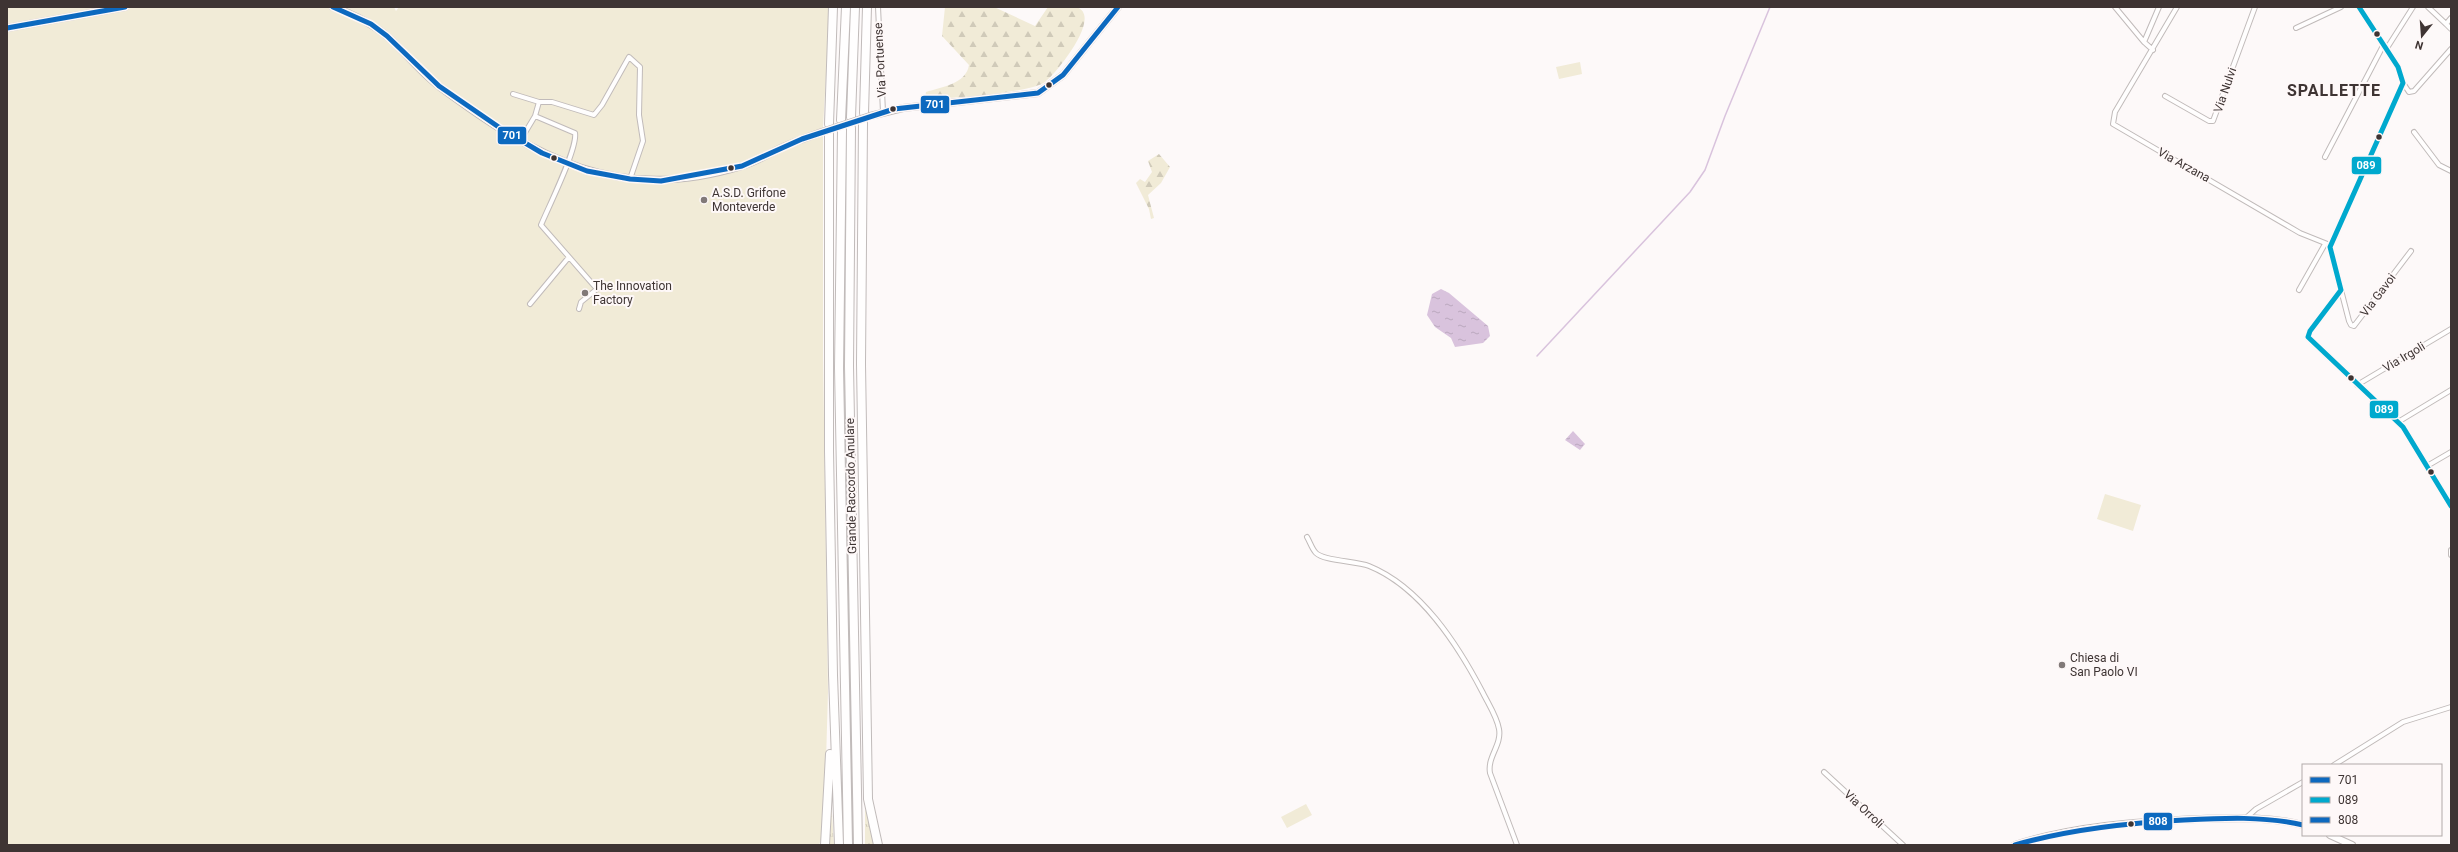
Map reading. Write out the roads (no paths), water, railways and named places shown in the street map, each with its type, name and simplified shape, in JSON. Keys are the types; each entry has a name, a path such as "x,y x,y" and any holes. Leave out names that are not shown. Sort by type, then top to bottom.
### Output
{"highway":[{"path":"829,124 833,7"},
{"path":"841,120 846,7"},
{"path":"852,117 855,7"},
{"path":"867,7 867,114"},
{"name":"Grande Raccordo Anulare","path":"863,123 862,387 868,799 870,814"},
{"name":"Grande Raccordo Anulare","path":"851,128 849,366 858,845"},
{"name":"Grande Raccordo Anulare","path":"842,130 839,368 848,845"},
{"name":"Grande Raccordo Anulare","path":"826,133 832,675"},
{"path":"825,845 832,675"},
{"path":"832,675 839,845"},
{"path":"870,814 878,845"},
{"path":"870,814 882,845"}],"main road":[{"path":"7,28 126,7"},
{"name":"Via Portuense","path":"332,7 371,24 387,36 439,86 520,140 566,164 587,171 630,179 661,181 742,166 787,145 826,133 867,114 912,107 1038,93 1063,76 1118,7"},
{"path":"2015,845 2109,824 2246,818 2276,820 2302,825"},
{"path":"2332,836 2352,845"}],"street":[{"name":"Via Portuense","path":"878,7 883,112"},
{"path":"2115,7 2144,42 2153,50"},
{"path":"2144,42 2159,7"},
{"name":"Via Arzana","path":"2177,7 2115,112 2112,121 2114,126 2208,178 2300,233 2330,245"},
{"name":"Via Nulvi","path":"2165,96 2209,122 2213,122 2255,7"},
{"path":"2296,28 2341,7"},
{"path":"2359,7 2400,70 2403,83 2410,92 2414,91 2451,49"},
{"path":"2325,157 2385,46 2413,7"},
{"path":"2428,7 2451,29"},
{"path":"2446,24 2451,18"},
{"path":"513,94 539,102 552,102 594,115 602,105 629,57 640,67 639,115 644,141 630,179"},
{"path":"2403,83 2330,245 2330,252 2341,290 2310,331 2308,336 2357,385 2398,422 2428,466 2451,506"},
{"path":"520,140 535,116 539,102"},
{"path":"535,116 575,133 576,138 541,225 597,289 581,302 579,309"},
{"path":"2414,132 2439,165 2451,171"},
{"path":"2299,290 2325,244"},
{"name":"Via Gavoi","path":"2341,290 2351,324 2355,325 2411,251"},
{"path":"530,304 569,257"},
{"name":"Via Irgoli","path":"2357,385 2451,329"},
{"path":"2398,422 2451,390"},
{"path":"2428,466 2451,452"},
{"path":"1307,537 1320,556 1356,561 1389,577 1416,599 1451,640 1474,678 1498,726 1499,739 1490,762 1490,773 1517,845"},
{"path":"2451,550 2451,555"},
{"path":"2336,764 2403,722 2451,707"},
{"name":"Via Orroli","path":"1824,772 1903,845"},
{"path":"2246,818 2256,809 2302,783"}],"water":[{"path":"1441,289 1449,293 1488,326 1490,336 1483,343 1455,347 1451,338 1435,327 1427,315 1432,294"},
{"path":"1573,431 1585,444 1580,450 1565,440"}],"waterway":[{"path":"1537,356 1690,192 1705,170 1725,116 1770,7"}],"place":[{"name":"A.S.D. Grifone Monteverde","path":"704,200"},
{"name":"The Innovation Factory","path":"585,293"},
{"name":"Chiesa di San Paolo VI","path":"2062,665"}],"district":[{"name":"SPALLETTE","path":"2334,90"}]}
